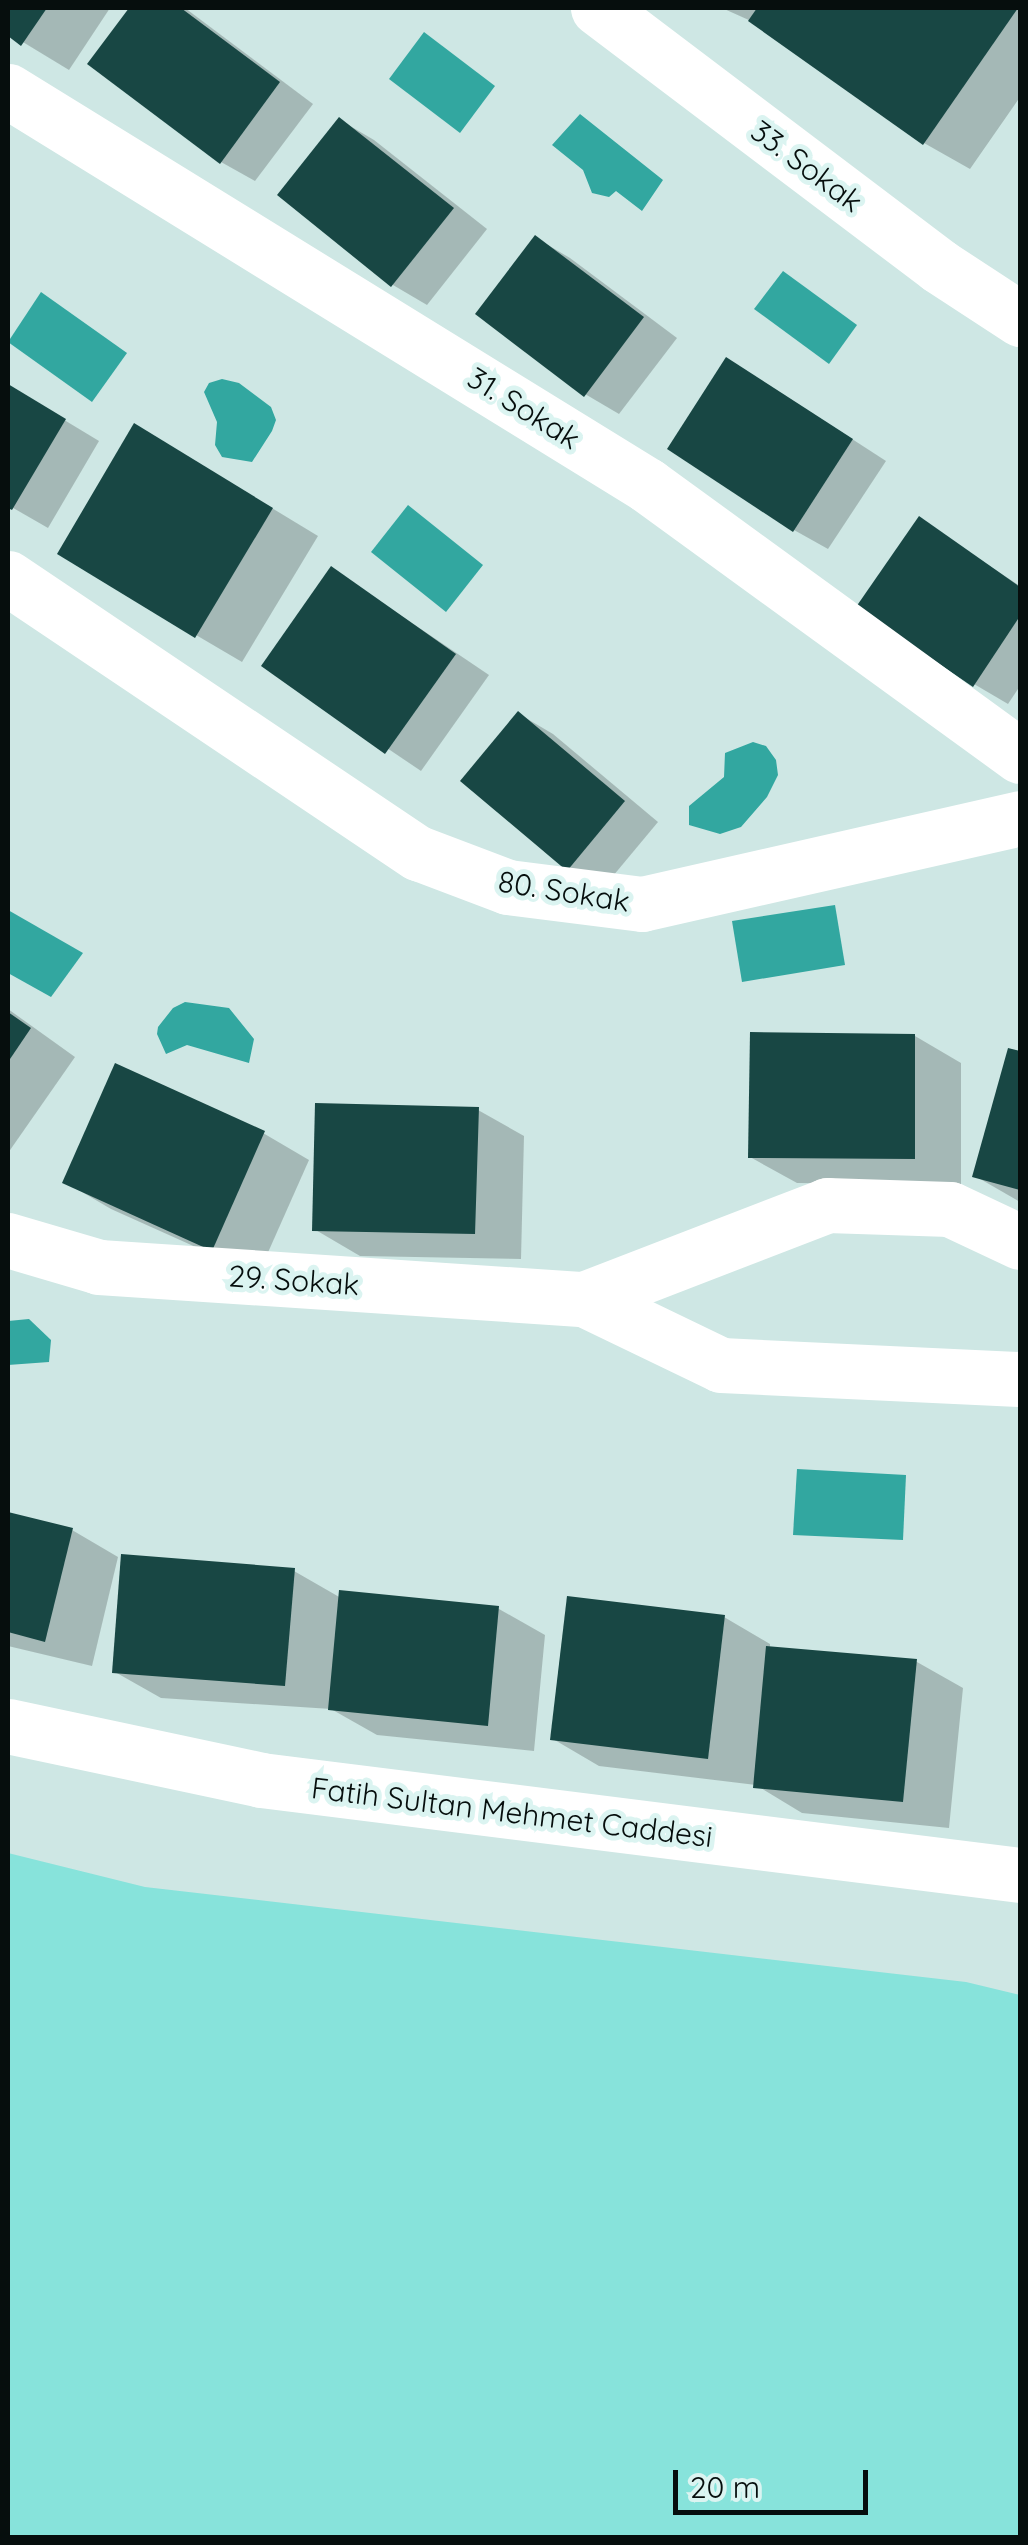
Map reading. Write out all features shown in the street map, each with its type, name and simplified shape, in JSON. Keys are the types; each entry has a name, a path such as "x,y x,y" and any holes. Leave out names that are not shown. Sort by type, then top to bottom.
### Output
{"street":[{"name":"33. Sokak","path":"598,8 939,266 1020,318"},
{"name":"31. Sokak","path":"8,91 647,486 1020,756"},
{"name":"80. Sokak","path":"8,578 418,853 508,888 642,904 1020,818"},
{"name":"29. Sokak","path":"584,1299 827,1205 950,1209 1020,1242"},
{"name":"29. Sokak","path":"8,1240 99,1267 584,1299 721,1365 1020,1379"},
{"name":"Fatih Sultan Mehmet Caddesi","path":"8,1726 261,1780 1020,1875"}],"shaded area":[{"path":"424,32 495,86 460,133 389,79"},
{"path":"580,114 663,180 642,211 616,191 609,197 592,193 583,170 552,145"},
{"path":"783,271 857,325 829,364 754,309"},
{"path":"41,292 127,353 92,402 8,342"},
{"path":"222,379 239,383 271,407 276,420 252,462 222,457 215,445 217,422 204,392 209,383"},
{"path":"408,505 483,565 446,612 371,552"},
{"path":"753,742 766,746 776,760 778,775 767,797 741,827 720,834 689,825 689,806 724,777 725,753"},
{"path":"835,905 845,965 742,982 732,921"},
{"path":"8,910 83,953 51,997 8,973"},
{"path":"185,1002 229,1008 254,1039 249,1063 187,1045 166,1054 158,1027 173,1008"},
{"path":"29,1319 51,1340 49,1362 8,1365 8,1321"},
{"path":"797,1469 906,1475 903,1540 793,1535"},
{"path":"8,1853 145,1887 966,1982 1020,1995 1020,2537 8,2537"}],"building":[{"path":"8,8 47,8 21,46 8,36"},
{"path":"129,8 181,8 280,82 220,164 87,64"},
{"path":"757,8 1018,8 923,145 748,21"},
{"path":"339,117 454,208 391,287 277,195"},
{"path":"535,235 644,317 584,397 475,314"},
{"path":"726,357 853,439 793,532 667,449"},
{"path":"8,384 66,419 12,510 8,508"},
{"path":"134,423 273,508 195,638 57,554"},
{"path":"919,516 1020,587 1020,616 973,687 856,607"},
{"path":"331,566 456,654 385,754 261,666"},
{"path":"518,711 625,801 567,871 460,781"},
{"path":"8,1012 31,1028 8,1062"},
{"path":"750,1032 915,1034 915,1159 748,1158"},
{"path":"1008,1048 1020,1051 1020,1190 972,1177"},
{"path":"115,1063 265,1131 212,1251 62,1183"},
{"path":"315,1103 479,1107 475,1234 312,1231"},
{"path":"8,1512 73,1528 45,1642 8,1632"},
{"path":"121,1554 295,1568 285,1686 112,1673"},
{"path":"339,1590 499,1606 488,1726 328,1710"},
{"path":"567,1596 725,1615 708,1759 550,1740"},
{"path":"766,1646 917,1659 903,1802 753,1788"}]}
